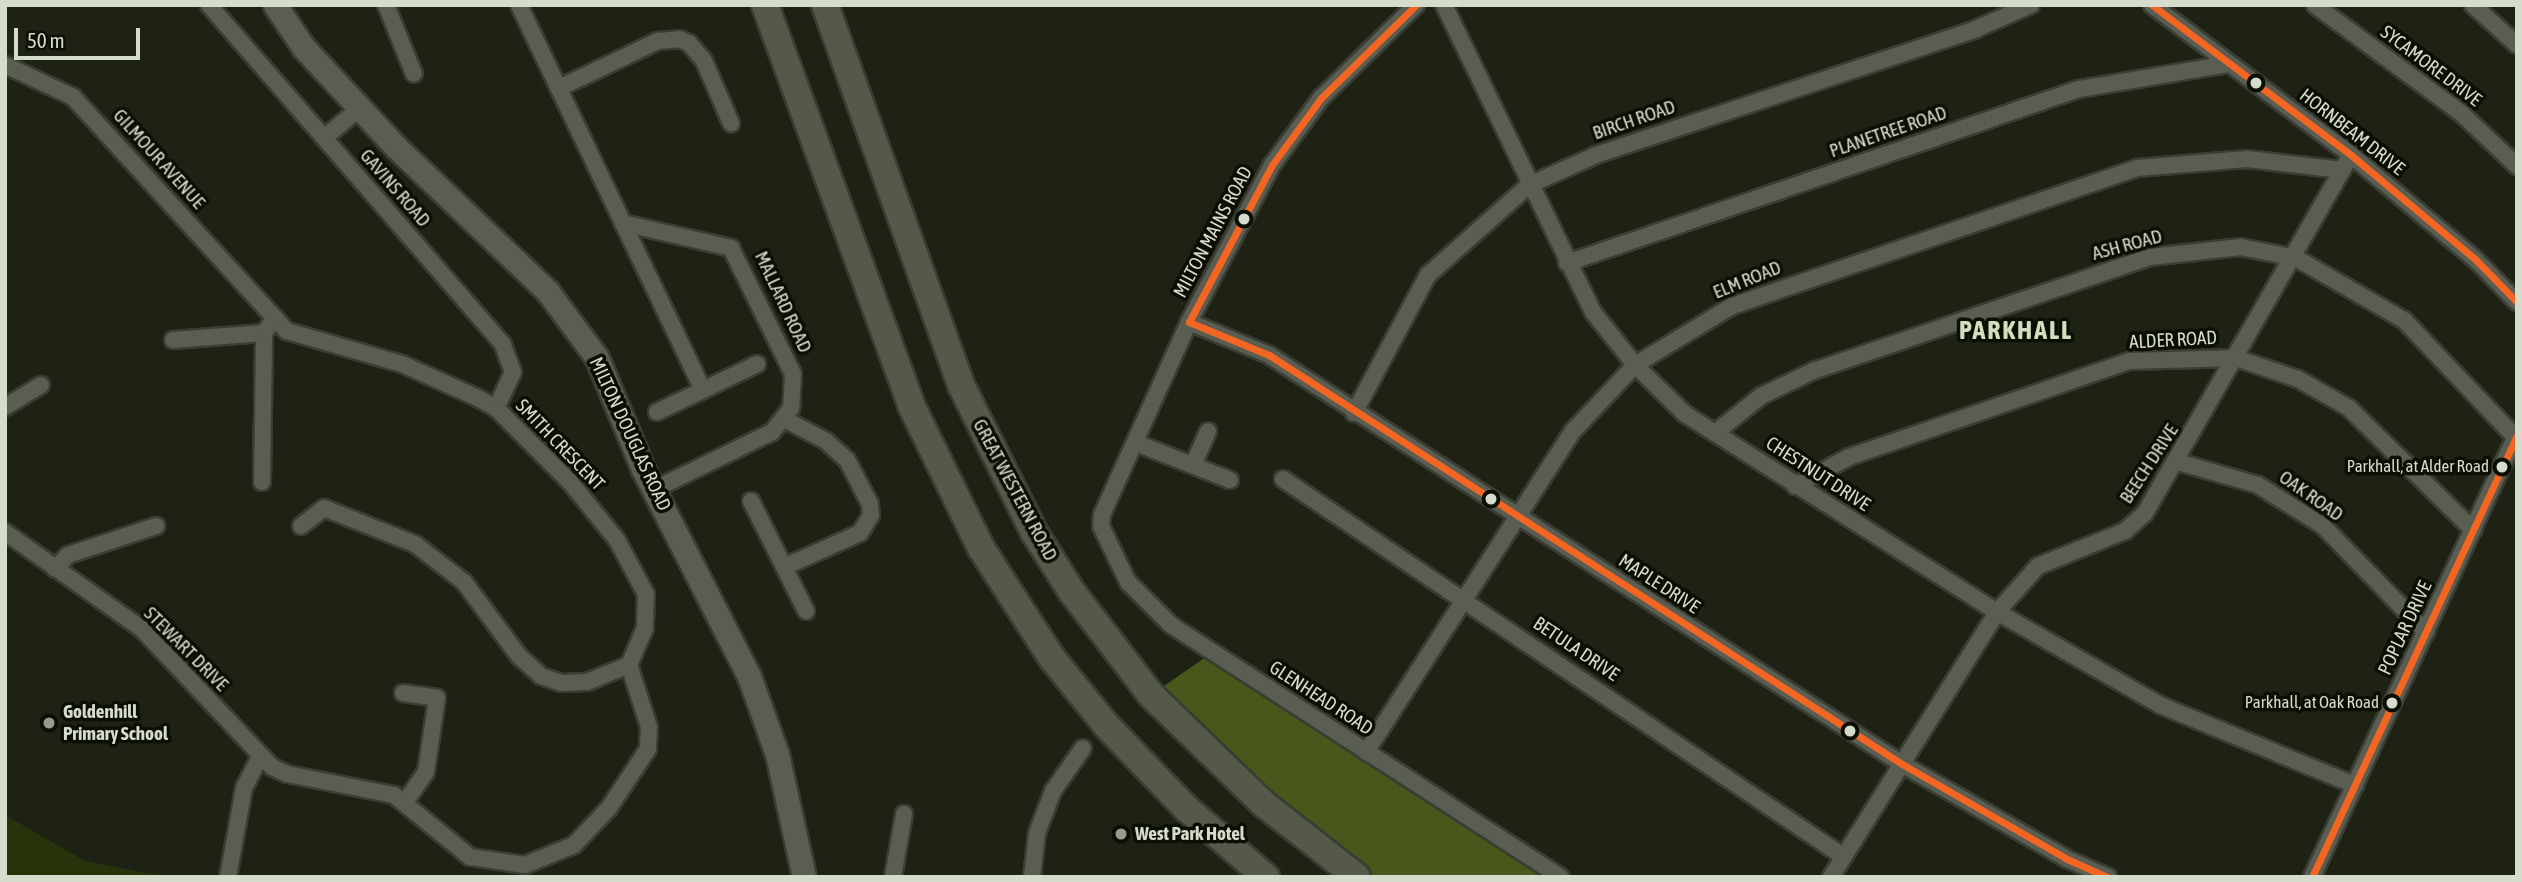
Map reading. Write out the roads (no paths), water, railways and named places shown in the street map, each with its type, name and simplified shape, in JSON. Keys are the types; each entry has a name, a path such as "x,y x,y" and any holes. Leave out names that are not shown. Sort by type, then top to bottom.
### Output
{"main road":[{"path":"765,5 911,405 981,548 1052,658 1106,725 1186,808 1266,877"},
{"name":"GREAT WESTERN ROAD","path":"825,5 961,385 1034,531 1072,592 1151,695 1264,804 1357,877"}],"street":[{"name":"GAVINS ROAD","path":"209,5 509,353 513,372 496,408"},
{"name":"MILTON DOUGLAS ROAD","path":"275,5 304,48 360,108 564,312 608,379 653,490 750,676 777,754 804,877"},
{"path":"386,5 414,74"},
{"path":"519,5 703,390"},
{"name":"MILTON MAINS ROAD","path":"1102,515 1189,322 1272,165 1321,98 1416,5"},
{"name":"CHESTNUT DRIVE","path":"1444,5 1529,185 1593,312 1635,365 1685,414 1997,612 2162,706 2355,785"},
{"name":"BIRCH ROAD","path":"1354,413 1428,275 1529,185 1596,155 1976,29 2031,5"},
{"name":"HORNBEAM DRIVE","path":"2152,5 2351,155 2476,260 2517,302"},
{"name":"SYCAMORE DRIVE","path":"2315,5 2461,113 2517,166"},
{"path":"2473,5 2517,45"},
{"path":"559,88 658,41 679,39 689,43 704,61 731,123"},
{"name":"PLANETREE ROAD","path":"1567,263 2079,89 2229,64"},
{"name":"GILMOUR AVENUE","path":"5,65 73,97 263,306"},
{"path":"324,138 360,108"},
{"name":"BEECH DRIVE","path":"1831,877 1997,612 2038,566 2125,531 2145,513 2178,462 2296,258 2351,155"},
{"name":"ELM ROAD","path":"1366,752 1573,430 1635,365 1731,306 2137,168 2247,159 2342,170"},
{"name":"MALLARD ROAD","path":"623,223 708,239 737,254 793,374 791,408 784,419"},
{"name":"ASH ROAD","path":"1715,433 1762,396 1813,371 2150,257 2240,247 2296,258 2404,320 2516,436"},
{"name":"SMITH CRESCENT","path":"263,306 295,335 402,364 496,408 570,482 633,564 646,594 647,614 629,665"},
{"path":"262,482 264,334 275,318"},
{"name":"MAPLE DRIVE","path":"1189,322 1269,355 1354,413 1902,764 2067,859 2108,877"},
{"path":"173,340 264,334"},
{"name":"ALDER ROAD","path":"1795,486 1849,457 2130,360 2236,358 2298,379 2349,408 2473,530"},
{"path":"657,412 757,364"},
{"path":"5,407 41,385"},
{"path":"653,490 754,442 784,419 826,441 847,460 870,504 871,514 860,533 784,567"},
{"path":"1193,465 1208,431"},
{"name":"POPLAR DRIVE","path":"2312,877 2516,436"},
{"path":"1136,443 1230,480"},
{"name":"OAK ROAD","path":"2178,462 2258,485 2323,526 2426,632"},
{"name":"BETULA DRIVE","path":"1283,479 1465,599 1844,857"},
{"path":"751,501 806,611"},
{"path":"301,526 324,508 366,521 432,555 464,582 519,656 541,676 561,683 587,682 629,665"},
{"name":"GLENHEAD ROAD","path":"1102,515 1101,526 1128,582 1171,625 1560,877"},
{"path":"55,569 68,555 156,526"},
{"name":"STEWART DRIVE","path":"5,532 142,629 260,757 287,774 377,789 405,802 454,848 489,863 525,865 574,845 609,808 648,749 649,727 629,665"},
{"path":"403,693 437,698 426,772 405,802"},
{"path":"1032,877 1037,833 1054,791 1083,748"},
{"path":"228,877 244,788 260,757"},
{"path":"893,877 904,814"}],"place":[{"name":"Parkhall, at Alder Road","path":"2502,467"},
{"name":"Parkhall, at Oak Road","path":"2392,703"},
{"name":"Goldenhill Primary School","path":"49,723"},
{"name":"West Park Hotel","path":"1121,834"}],"district":[{"name":"PARKHALL","path":"2016,331"}]}
